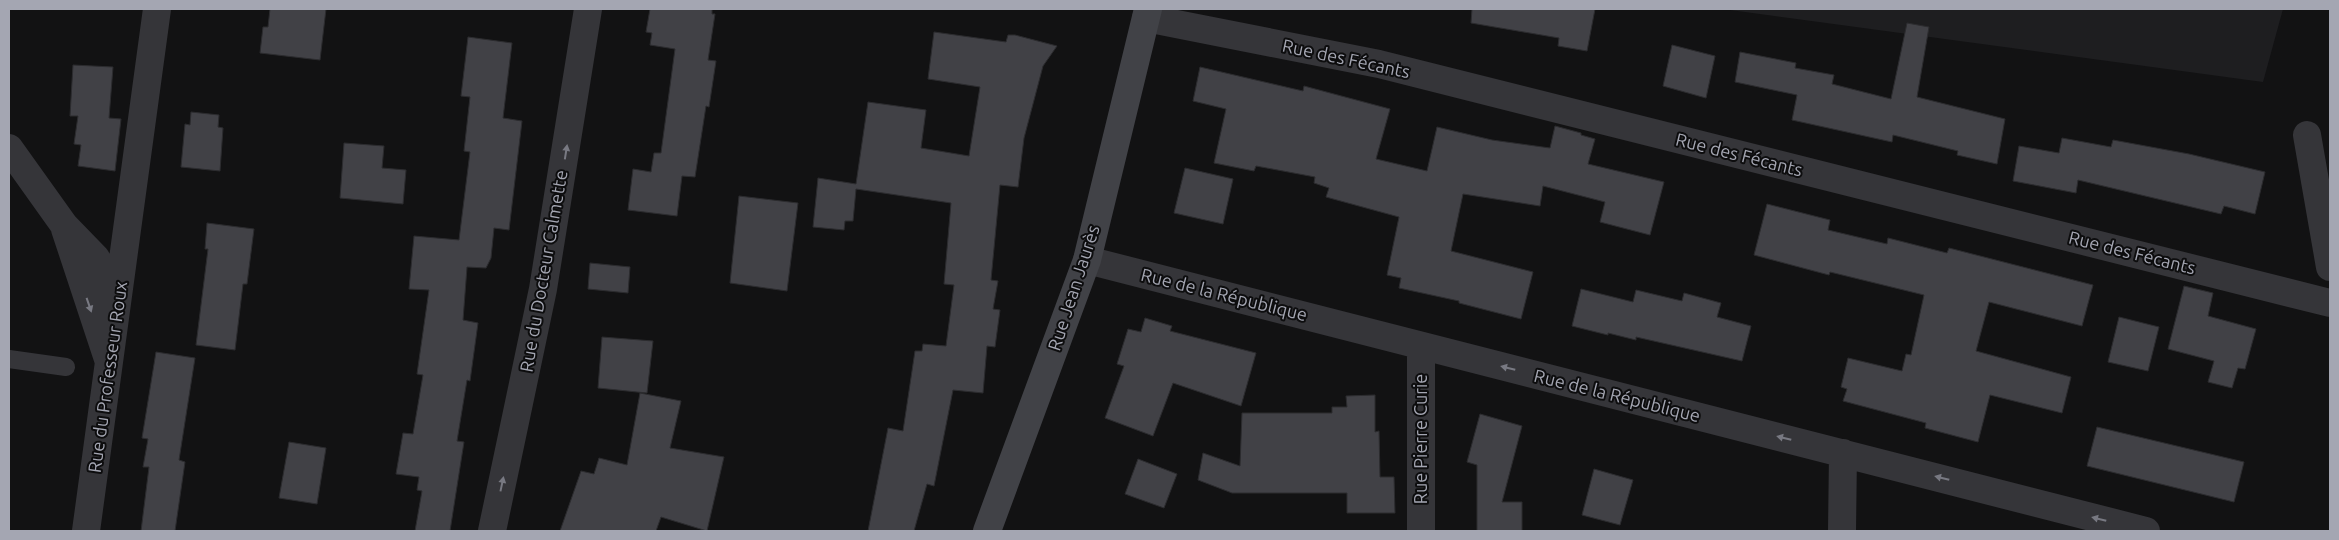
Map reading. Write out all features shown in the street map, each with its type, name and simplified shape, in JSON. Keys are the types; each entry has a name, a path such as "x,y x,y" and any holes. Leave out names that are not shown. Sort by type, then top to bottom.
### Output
{"main road":[{"name":"Rue Jean Jaurès","path":"987,531 1088,260 1147,13"}],"street":[{"name":"Rue du Professeur Roux","path":"86,531 157,9"},
{"name":"Rue du Docteur Calmette","path":"492,531 543,289 588,9"},
{"name":"Rue des Fécants","path":"1147,13 1379,64 2330,303"},
{"path":"2307,135 2330,267"},
{"path":"9,148 64,225 87,267 110,361"},
{"path":"87,267 129,222"},
{"name":"Rue de la République","path":"1088,260 2146,531"},
{"path":"87,267 110,282 117,303"},
{"name":"Rue Pierre Curie","path":"1421,346 1421,531"},
{"path":"1842,531 1843,453"}],"lane":[{"path":"9,360 66,367"}],"shaded area":[{"path":"1723,9 2283,9 2263,82"}],"building":[{"path":"270,9 326,9 320,60 260,53 263,27 268,27"},
{"path":"650,9 712,9 712,14 715,14 708,60 716,61 709,107 706,106 695,177 682,176 677,216 628,210 633,169 651,172 654,153 661,153 675,49 650,45 652,33 646,32"},
{"path":"1472,9 1595,9 1587,51 1558,46 1559,38 1471,23"},
{"path":"1907,23 1929,27 1917,97 2005,119 1997,164 1957,155 1958,151 1893,135 1892,142 1792,120 1797,95 1735,82 1740,52 1796,63 1795,68 1834,75 1832,84 1891,99"},
{"path":"934,32 1006,42 1008,35 1015,35 1057,46 1043,66 1024,138 1018,187 1000,185 991,280 998,281 993,309 1000,310 995,347 987,346 983,393 953,390 934,486 927,484 914,531 868,531 888,428 903,431 915,351 922,351 923,344 946,346 954,285 944,284 951,203 856,189 853,221 845,221 844,230 813,227 818,178 856,184 868,102 926,110 921,148 969,156 980,87 928,79"},
{"path":"468,37 512,43 503,118 522,121 509,230 494,228 491,258 486,268 467,267 463,320 478,323 470,381 467,380 457,441 464,442 450,531 415,531 422,491 417,490 419,477 396,474 403,433 413,434 423,375 417,374 429,290 409,289 414,236 459,240 470,152 464,151 470,97 461,96"},
{"path":"1672,45 1715,56 1706,98 1663,86"},
{"path":"73,65 113,67 109,118 121,119 115,171 78,166 81,145 74,144 78,116 70,116"},
{"path":"1200,67 1303,91 1304,86 1390,109 1376,159 1427,171 1437,127 1492,140 1550,148 1555,126 1581,133 1581,135 1595,139 1588,164 1664,182 1650,235 1600,222 1605,202 1543,186 1540,206 1463,194 1451,251 1533,272 1521,319 1459,303 1459,301 1399,288 1401,278 1387,275 1399,217 1326,197 1329,188 1314,183 1315,177 1256,166 1254,171 1214,163 1226,109 1193,101"},
{"path":"191,112 219,115 218,127 223,128 220,171 181,167 185,124 190,125"},
{"path":"2062,138 2111,147 2113,140 2189,154 2265,172 2255,214 2224,206 2221,214 2078,180 2076,193 2013,181 2019,146 2059,153"},
{"path":"344,143 384,146 382,168 406,170 403,204 340,198"},
{"path":"1185,168 1233,179 1223,224 1174,213"},
{"path":"739,196 798,203 787,291 730,283"},
{"path":"1767,204 1830,220 1828,230 1887,244 1888,238 1947,253 1949,248 2093,285 2082,326 1989,302 1976,351 2071,377 2062,413 1990,395 1978,442 1925,428 1926,423 1843,401 1847,389 1841,387 1848,358 1902,371 1906,354 1911,355 1924,295 1830,272 1829,275 1754,255"},
{"path":"207,223 254,229 247,284 243,284 235,350 196,345 208,249 205,249"},
{"path":"590,263 630,267 628,293 588,289"},
{"path":"2184,286 2213,293 2208,316 2256,329 2245,369 2238,368 2232,388 2208,382 2214,361 2168,349"},
{"path":"1581,289 1633,302 1636,290 1682,301 1684,293 1721,303 1717,317 1751,326 1742,361 1636,337 1636,340 1572,326"},
{"path":"2119,317 2159,327 2148,371 2108,362"},
{"path":"1145,318 1172,326 1170,331 1256,353 1241,406 1173,383 1153,436 1105,418 1124,366 1117,364 1128,329 1141,332"},
{"path":"602,337 653,341 647,393 598,388"},
{"path":"156,352 195,358 179,460 185,462 175,531 141,531 149,467 143,467 148,439 142,438"},
{"path":"640,393 681,401 670,448 724,457 707,531 661,517 656,531 560,531 581,471 594,474 599,458 627,465"},
{"path":"1375,395 1375,432 1379,431 1380,477 1394,477 1395,513 1347,513 1347,493 1232,493 1198,480 1203,453 1240,466 1242,413 1332,413 1332,407 1347,407 1346,396"},
{"path":"1480,414 1522,426 1502,502 1522,502 1522,531 1477,531 1477,465 1467,462"},
{"path":"2097,427 2244,462 2234,502 2087,466"},
{"path":"289,442 326,448 317,504 279,498"},
{"path":"1138,459 1177,474 1164,508 1125,494"},
{"path":"1594,469 1633,480 1620,525 1582,515"}]}
